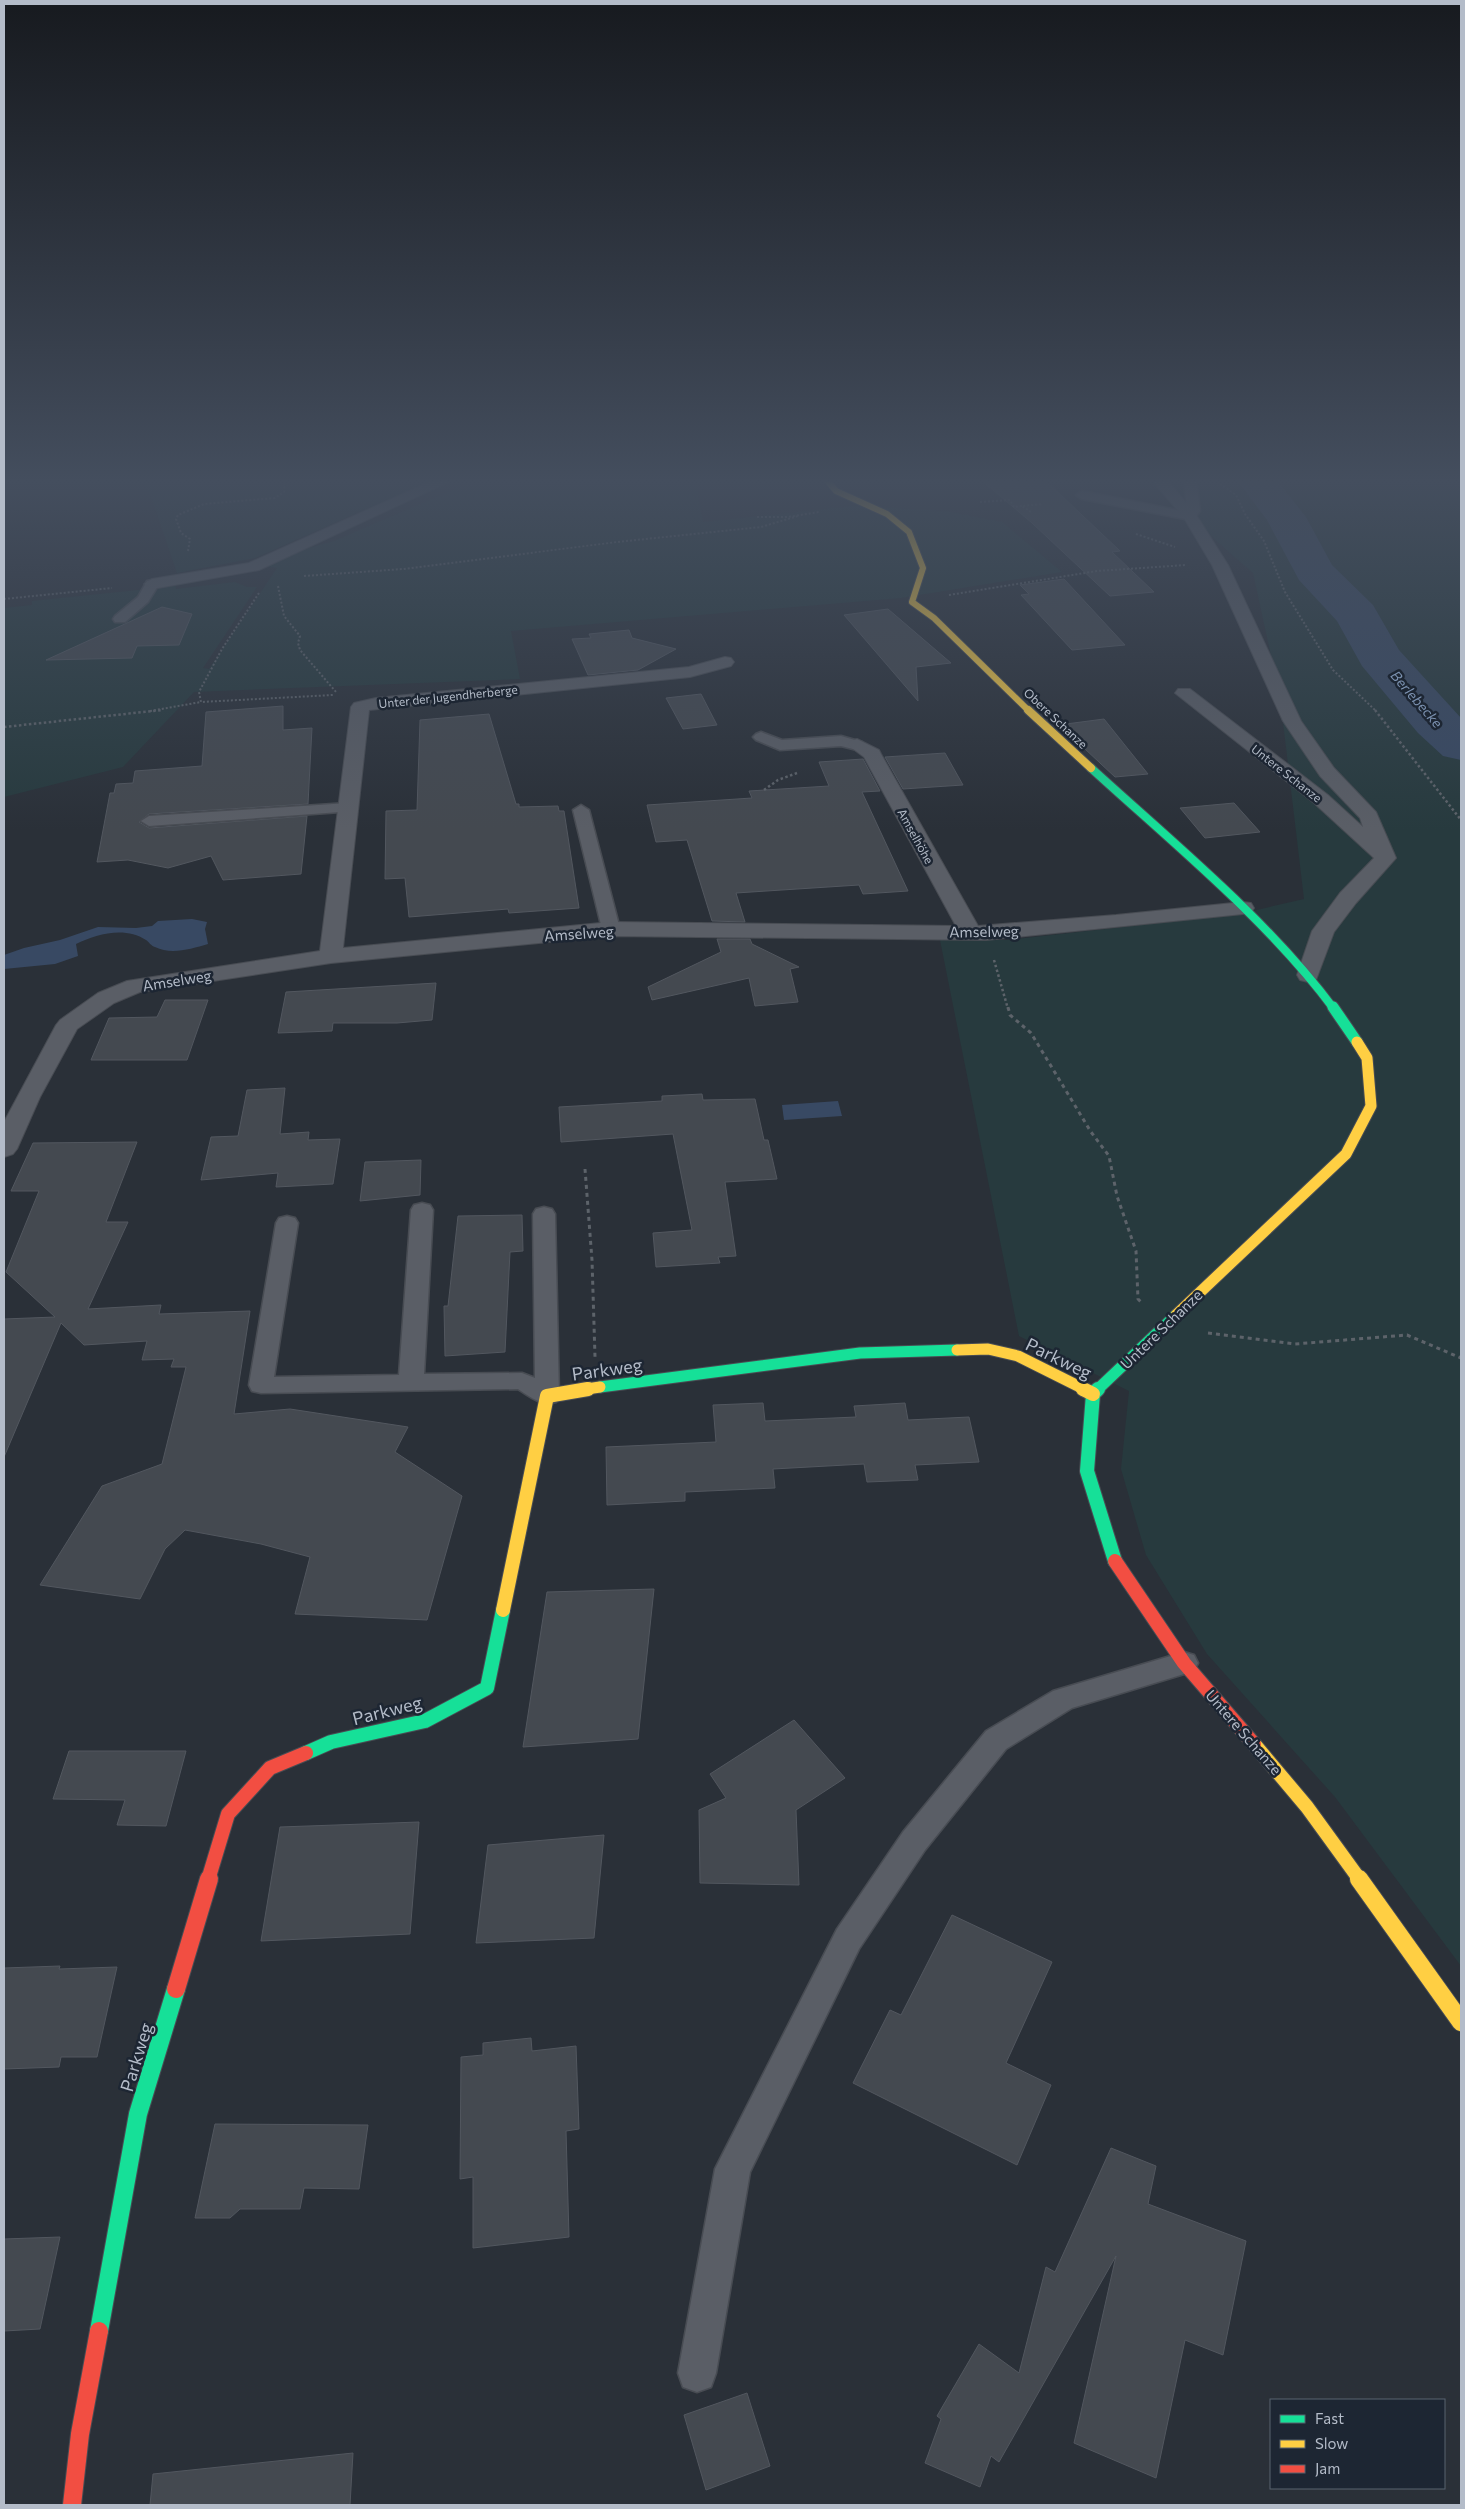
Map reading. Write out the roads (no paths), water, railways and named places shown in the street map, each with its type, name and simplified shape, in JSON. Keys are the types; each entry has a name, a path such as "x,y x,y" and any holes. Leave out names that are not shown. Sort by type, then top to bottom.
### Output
{"street":[{"name":"Obere Schanze","path":"914,596 912,602 934,618 1016,699 1243,908 1308,975"},
{"name":"Untere Schanze","path":"1234,596 1292,721 1327,772 1369,816 1386,858"},
{"name":"Unter der Jugendherberge","path":"331,956 360,707 376,703 690,672 725,662"},
{"name":"Untere Schanze","path":"1184,694 1320,799 1386,858"},
{"name":"Amselhöhe","path":"849,743 872,754 978,933"},
{"path":"1308,975 1323,931 1348,898 1386,858"},
{"name":"Amselweg","path":"4,1149 28,1097 68,1025 106,998 135,986 331,956 611,929 978,933 1116,922 1243,908"},
{"name":"Untere Schanze","path":"1308,975 1345,1022 1367,1058 1371,1106 1346,1154 1093,1394 1088,1470 1116,1563 1184,1663 1307,1807 1461,2022"},
{"name":"Parkweg","path":"72,2505 80,2434 138,2114 228,1814 270,1768 331,1742 425,1722 487,1688 547,1396 860,1353 988,1349 1018,1356 1093,1394"}],"lane":[{"path":"120,619 145,596"},
{"path":"818,728 849,743"},
{"path":"761,737 780,745 849,743"},
{"path":"149,821 348,808"},
{"path":"581,810 611,929"},
{"path":"411,1383 422,1210"},
{"path":"544,1214 547,1396"},
{"path":"287,1223 261,1385 522,1381 547,1396"},
{"path":"697,2373 732,2169 848,1939 914,1841 996,1740 1063,1699 1184,1663"}],"water":[{"path":"192,919 207,922 205,929 208,944 168,951 129,933 111,933 92,937 76,944 78,956 55,964 4,969 4,955 24,948 60,940 98,927 136,928 152,926 158,921"},
{"path":"838,1101 842,1116 784,1120 782,1105"}],"waterway":[{"name":"Berlebecke","path":"1339,596 1357,615 1379,656 1436,722 1461,745"}]}
